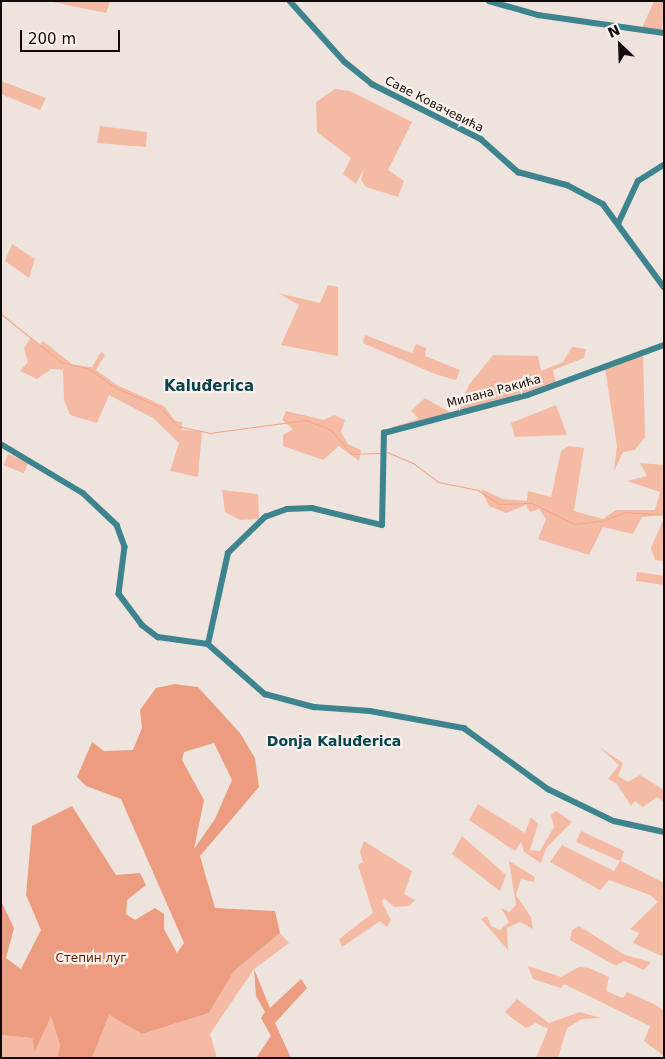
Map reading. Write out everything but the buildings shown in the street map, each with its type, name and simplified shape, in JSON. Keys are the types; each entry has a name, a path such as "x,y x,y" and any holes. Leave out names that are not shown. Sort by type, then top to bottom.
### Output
{"street":[{"name":"Саве Ковачевића","path":"290,1 345,62 372,84 481,139 526,176 587,194 607,207 618,224 625,240 664,287"},
{"path":"489,1 538,15 664,33"},
{"path":"618,224 638,181 664,165"},
{"name":"Милана Ракића","path":"208,644 228,554 265,517 287,509 312,508 382,525 384,433 528,395 664,345"},
{"path":"1,444 83,493 115,522 125,547 119,594 142,625 158,637 208,644 265,694 314,707 370,711 464,728 548,789 614,821 664,832"}],"shaded area":[{"path":"48,1 110,1 106,13"},
{"path":"654,1 664,1 662,33 641,30"},
{"path":"1,81 46,98 40,110 1,94"},
{"path":"335,89 350,91 412,122 388,170 404,181 398,197 366,187 361,180 364,169 356,184 343,174 351,158 317,132 316,102"},
{"path":"100,126 147,132 146,147 97,143"},
{"path":"12,244 35,259 29,278 5,261"},
{"path":"328,285 338,287 338,356 281,345 299,305 278,293 320,303"},
{"path":"365,335 412,353 416,344 426,348 425,356 460,370 456,380 435,374 363,343"},
{"path":"31,338 39,346 43,341 73,365 92,367 101,352 105,355 96,370 117,385 164,406 175,421 182,422 182,430 202,431 198,477 170,471 179,443 153,418 109,395 97,423 70,415 64,400 63,370 51,369 37,379 20,371 28,362 24,348"},
{"path":"572,347 586,349 584,358 553,370 556,384 457,411 469,385 493,355 538,356 541,371 563,362"},
{"path":"643,353 645,437 635,450 623,452 614,471 617,446 605,368"},
{"path":"425,398 451,413 401,428 393,427 419,419 411,411"},
{"path":"556,405 567,435 515,437 511,423"},
{"path":"286,411 324,420 334,415 345,420 341,432 348,444 361,450 359,461 339,446 323,460 283,446 283,435 293,429 282,420"},
{"path":"569,446 584,448 574,511 603,519 616,510 655,510 660,492 627,481 647,476 640,463 664,465 664,515 642,517 633,534 603,527 589,555 538,539 546,519 539,509 530,512 526,505 506,513 489,506 481,489 503,499 527,501 528,491 551,497 561,451"},
{"path":"8,454 28,462 24,473 4,465"},
{"path":"222,490 258,494 259,519 240,520 225,512"},
{"path":"664,518 664,561 655,560 651,548"},
{"path":"637,572 664,576 662,585 636,581"},
{"path":"599,747 623,763 618,776 628,782 640,775 664,790 664,802 657,797 643,807 635,801 631,806 617,784 608,779 619,765"},
{"path":"478,804 525,833 531,817 538,824 530,850 540,851 554,827 551,815 556,811 572,822 546,848 541,863 524,852 521,842 515,851 469,820"},
{"path":"581,831 624,851 621,861 664,883 664,957 633,943 639,933 630,929 658,902 650,895 609,880 600,890 550,862 562,845 614,871 620,861 576,842"},
{"path":"462,836 506,875 500,891 452,854"},
{"path":"364,841 412,871 404,894 415,900 409,906 394,907 384,898 382,902 391,920 387,927 380,921 342,947 339,939 373,913 358,865 363,862 360,852"},
{"path":"509,861 535,877 534,882 521,879 516,895 531,917 533,929 520,922 507,928 508,950 481,919 487,916 491,926 500,930 509,922 501,908 509,912 516,905"},
{"path":"579,926 625,955 651,962 644,970 624,961 616,966 570,940 572,930"},
{"path":"280,933 289,943 254,969 210,1034 217,1058 92,1058 109,1015 142,1034 209,1013 234,971"},
{"path":"528,966 561,977 579,967 589,968 609,977 606,991 623,998 627,992 656,1005 664,1011 664,1056 644,1041 650,1026 564,984 561,988 533,979"},
{"path":"517,999 549,1023 580,1012 601,1018 582,1019 567,1028 558,1058 536,1058 548,1029 536,1023 526,1028 508,1015 505,1012"},
{"path":"51,1015 60,1047 57,1058 1,1058 1,1035 32,1038 35,1050"}],"green space":[{"name":"Степин луг","path":"175,684 198,687 240,733 255,758 259,787 200,856 215,908 275,911 280,933 234,971 209,1013 142,1034 109,1015 92,1058 57,1058 60,1046 51,1016 35,1051 32,1038 1,1035 1,901 14,928 6,958 21,969 41,930 26,895 32,826 72,806 116,875 140,873 146,885 127,900 126,914 135,920 155,908 164,914 164,929 177,953 184,943 121,799 86,786 77,777 92,742 104,751 133,750 142,728 140,710 156,688","holes":["214,743 232,780 215,819 194,849 204,800 182,760 184,752"]},
{"path":"254,969 270,1008 301,979 307,988 275,1023 291,1058 256,1058 271,1036 261,1018 265,1012 256,996"}],"waterway":[{"path":"1,314 61,362 88,368 114,387 160,407 177,426 209,433 306,420 331,430 351,454 380,453"},
{"path":"387,452 413,463 438,482 478,490 499,504 532,503 574,524 605,520 625,512 664,515"}],"district":[{"name":"Kaluđerica","path":"209,387"},
{"name":"Donja Kaluđerica","path":"334,741"}]}
